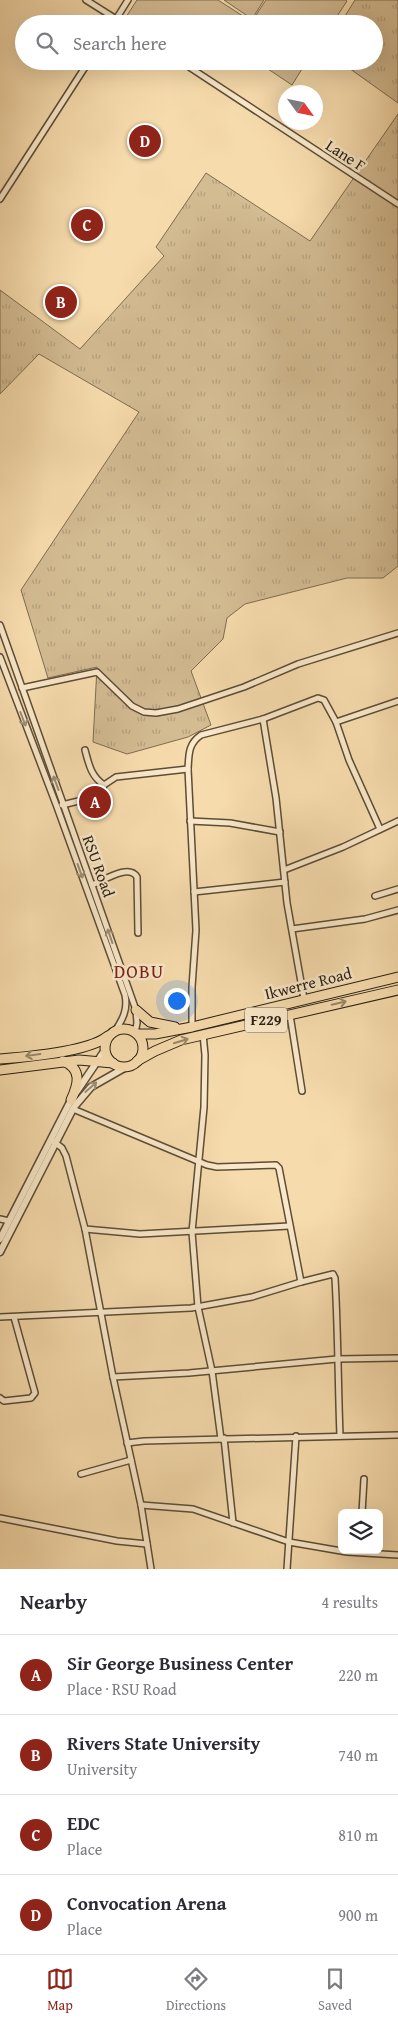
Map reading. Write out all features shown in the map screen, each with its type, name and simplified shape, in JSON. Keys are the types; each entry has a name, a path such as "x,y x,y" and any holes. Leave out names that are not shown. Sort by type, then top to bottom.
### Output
{"main road":[{"name":"Ikwerre Road","path":"136,1034 156,1034 189,1028 398,977"},
{"name":"Ikwerre Road","path":"137,1061 166,1046 203,1034 398,990"},
{"path":"136,1010 150,1022 164,1026 189,1028"},
{"name":"F229","path":"114,1032 127,1029 136,1034"},
{"path":"113,1063 105,1050 106,1044 114,1032"},
{"path":"0,1059 86,1047 100,1043 114,1032"},
{"path":"136,1034 143,1045 141,1056 137,1061"},
{"path":"63,1061 72,1066 78,1075 72,1104"},
{"path":"0,1070 63,1061 99,1061 126,1067"},
{"name":"F229","path":"126,1067 137,1061"}],"street":[{"path":"86,0 107,15"},
{"path":"119,15 128,0"},
{"path":"0,199 83,70"},
{"name":"Lane F","path":"194,70 398,204"},
{"name":"RSU Road","path":"0,625 136,1010 136,1034"},
{"path":"22,688 97,672 132,706 144,712 156,714 178,709 244,687 298,664 398,634"},
{"name":"RSU Road","path":"0,657 125,995 124,1016 114,1032"},
{"path":"189,1028 196,930 188,769 189,749 193,740 201,735 263,719 318,698 324,700 336,722 349,760 380,829"},
{"path":"336,722 398,700"},
{"path":"263,719 280,832 285,882 304,999"},
{"path":"85,750 91,772 96,780 104,785"},
{"path":"57,807 99,796 104,785 116,777 188,769"},
{"path":"190,821 230,823 280,832"},
{"path":"284,870 343,847 398,821"},
{"path":"92,885 123,872 130,871 135,873 137,877 138,933"},
{"path":"194,892 285,882"},
{"path":"375,896 398,889"},
{"path":"292,929 365,919 398,910"},
{"path":"290,1014 302,1091"},
{"path":"203,1034 205,1055 204,1098 192,1232 198,1307 212,1371 233,1523"},
{"path":"0,1239 72,1104 105,1050"},
{"path":"72,1104 91,1087 126,1067"},
{"path":"72,1104 198,1162 217,1167 276,1165 279,1168 301,1282"},
{"path":"53,1140 62,1148 66,1156 85,1229 113,1377 141,1505 152,1569"},
{"path":"0,1252 53,1140"},
{"path":"0,1219 9,1221"},
{"path":"85,1229 140,1234 289,1226"},
{"path":"0,1318 198,1307 252,1297 330,1274 335,1278 338,1331 336,1359 340,1436"},
{"path":"0,1398 4,1401 31,1398 34,1393 14,1316"},
{"path":"113,1377 212,1371 336,1359 398,1358"},
{"path":"127,1443 296,1436 398,1435"},
{"path":"287,1569 296,1436"},
{"path":"81,1474 131,1460"},
{"path":"362,1509 364,1479"},
{"path":"141,1505 193,1509 289,1542 338,1548"},
{"path":"0,1518 117,1541 147,1544"},
{"path":"383,1553 398,1555"}],"green space":[{"path":"137,0 218,0 241,15 127,15"},
{"path":"224,0 264,0 255,15 246,15"},
{"path":"266,0 347,1 338,15 256,15"},
{"path":"355,0 398,0 398,103 352,70 383,70 383,15 346,15"},
{"path":"270,70 301,70 292,85"},
{"path":"398,114 398,566 383,578 347,578 245,604 227,618 223,639 191,671 211,725 188,737 127,754 93,742 97,667 48,678 21,590 139,412 39,354 0,394 0,290 80,349 164,256 156,247 206,173 310,241"}],"place":[{"name":"Convocation Arena","path":"145,141"},
{"name":"EDC","path":"87,225"},
{"name":"Rivers State University","path":"61,302"},
{"name":"Sir George Business Center","path":"95,802"}],"district":[{"name":"DOBU","path":"139,971"}]}
